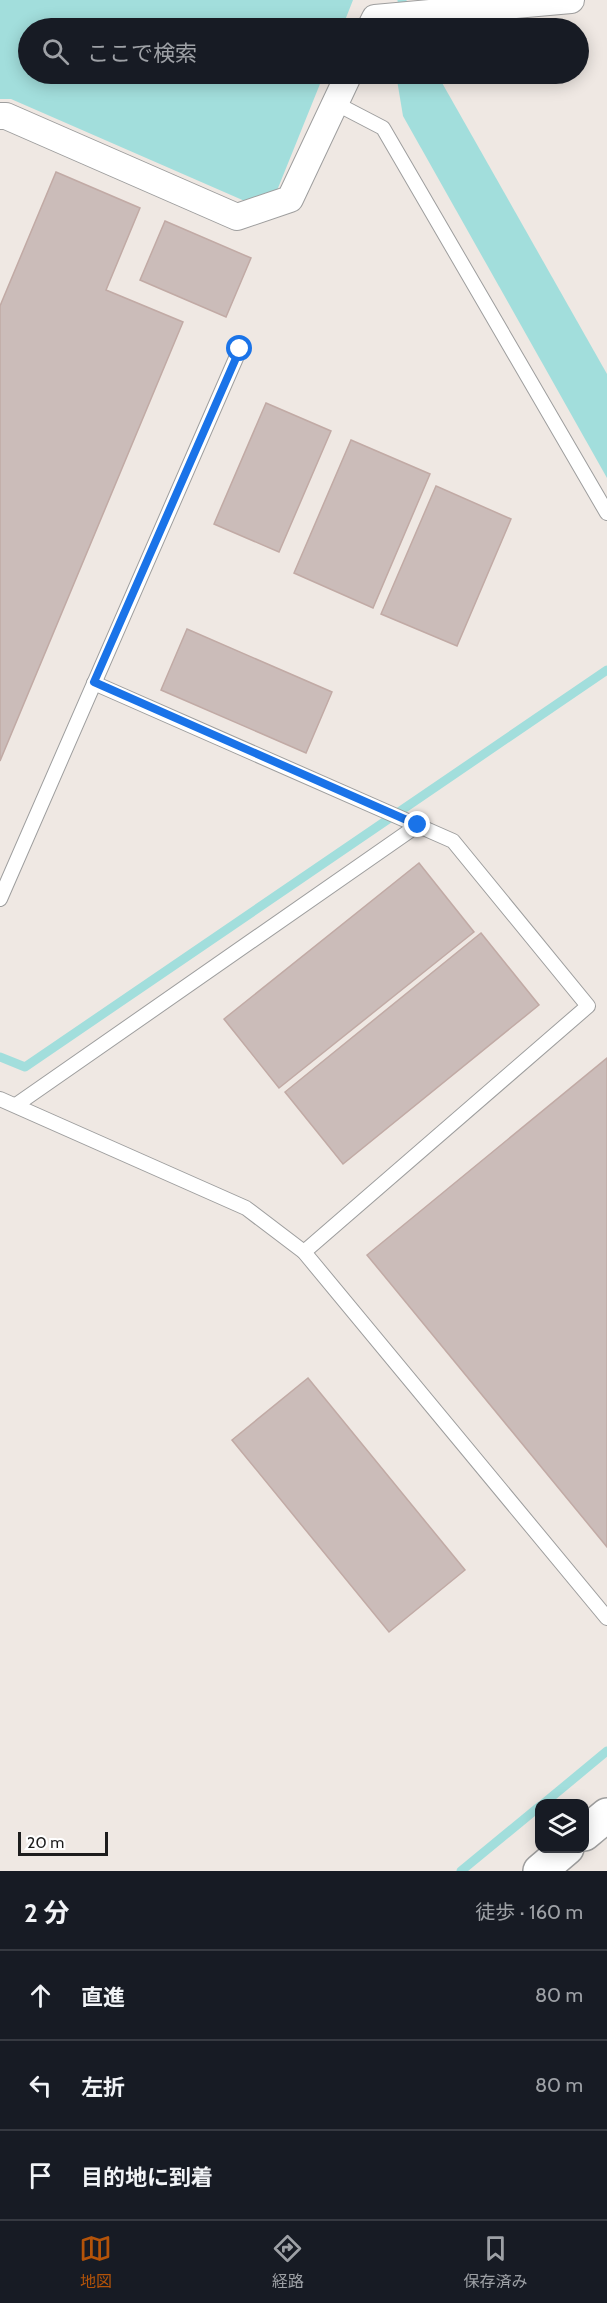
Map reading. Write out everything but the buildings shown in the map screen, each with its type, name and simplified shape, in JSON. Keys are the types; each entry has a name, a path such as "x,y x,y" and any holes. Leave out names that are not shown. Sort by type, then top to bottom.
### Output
{"street":[{"path":"375,18 571,0"},
{"path":"0,116 6,116 237,217 290,199 344,84"},
{"path":"589,1831 607,1815"},
{"path":"540,1871 561,1853"}],"lane":[{"path":"335,103 383,128 607,513"},
{"path":"0,898 240,349"},
{"path":"94,682 453,841 588,1006 304,1252"},
{"path":"16,1105 418,825"},
{"path":"0,1099 246,1208 304,1252 607,1618"}],"water":[{"path":"0,0 353,0 346,18 18,18 18,84 320,84 276,193 247,202 11,99 0,99"},
{"path":"398,84 443,84 607,374 607,478 403,116"}],"waterway":[{"path":"402,0 405,18"},
{"path":"0,1057 25,1067 607,670"},
{"path":"549,1799 607,1751"},
{"path":"461,1871 535,1810"}],"route":[{"path":"240,349 94,682 418,825"}]}
